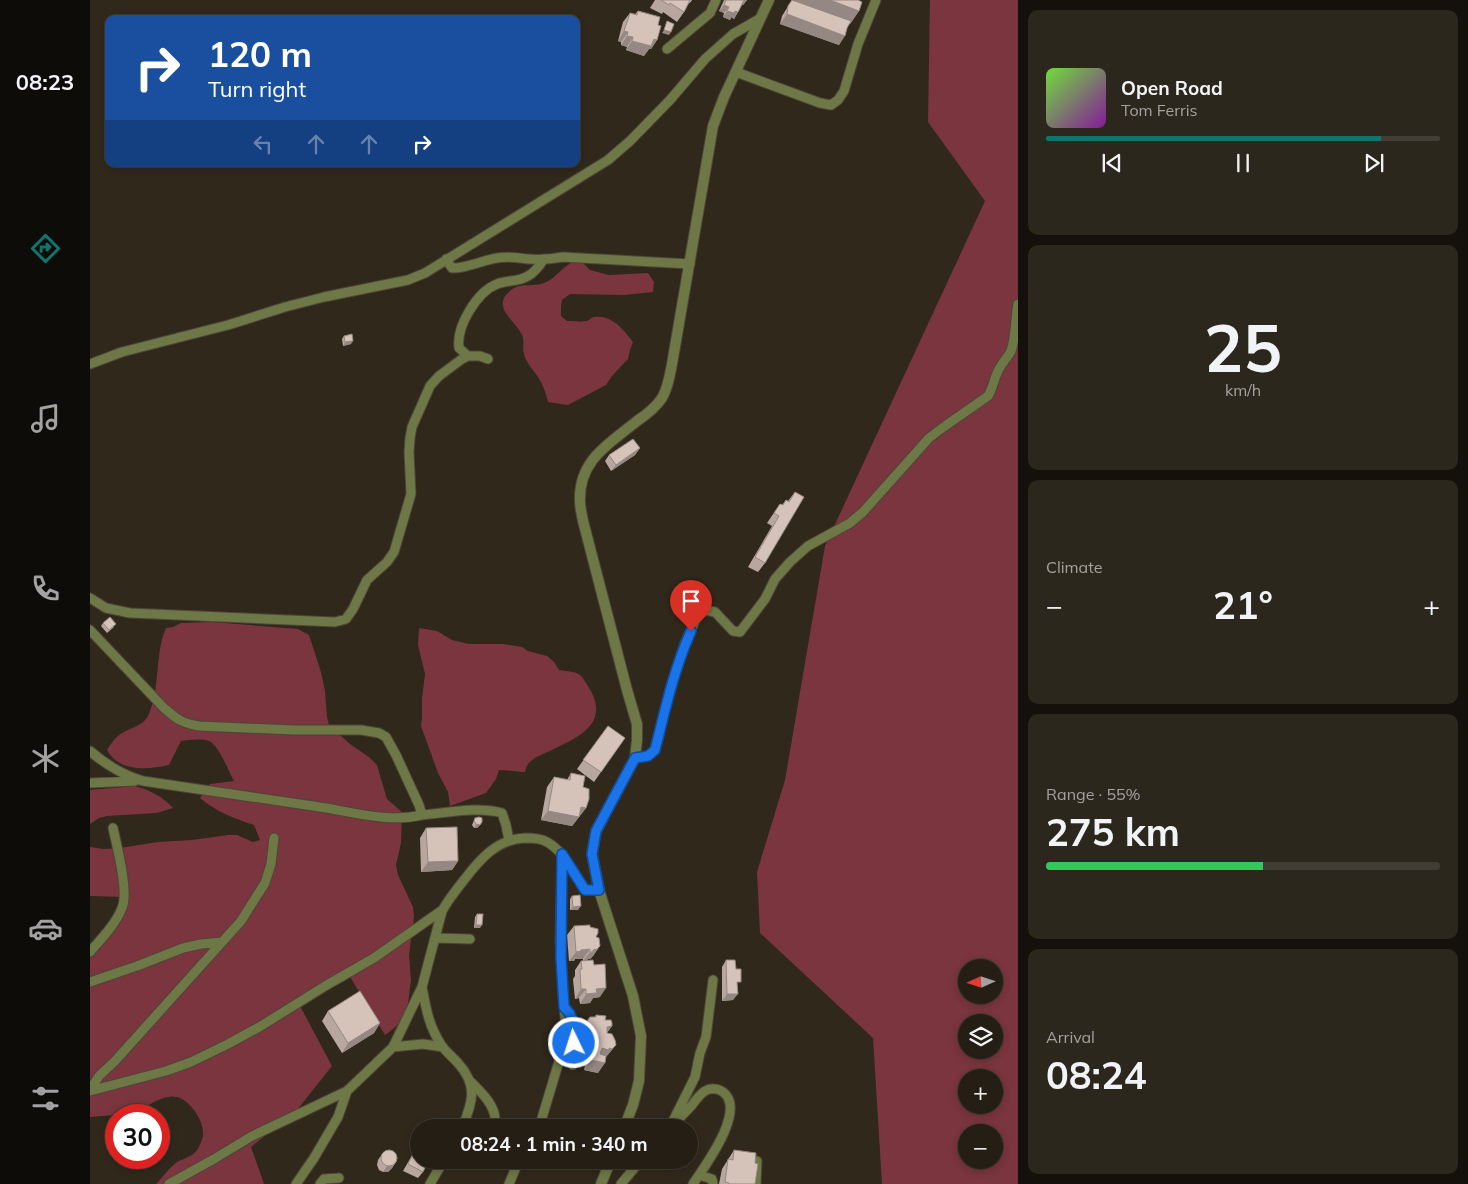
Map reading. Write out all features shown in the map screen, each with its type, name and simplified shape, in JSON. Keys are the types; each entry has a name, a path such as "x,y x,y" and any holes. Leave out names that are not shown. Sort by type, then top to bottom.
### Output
{"street":[{"path":"667,49 710,13 716,0"},
{"path":"628,1119 639,1081 641,1036 633,996 599,890 592,854 596,831 635,758 637,724 584,521 580,502 581,484 586,469 595,455 650,412 662,399 666,389 690,264 708,145 713,126 724,97 769,0"},
{"path":"736,72 820,103 831,105 844,92 858,44 876,0"},
{"path":"90,364 122,352 228,325 285,307 408,280 425,273 608,160 630,141 670,100 705,59 733,34 760,18"},
{"path":"446,259 452,268 460,269 468,265 498,258 516,257 690,264"},
{"path":"468,356 459,348 458,341 472,304 497,284 516,281 529,276 544,259"},
{"path":"635,758 648,756 655,750 671,686 685,643 696,619 704,610 715,612 733,631 740,632 765,598 775,579 796,557 808,546 850,523 863,512 929,438 988,396 997,373 1010,352 1018,304"},
{"path":"90,598 106,608 140,614 335,622 346,619 367,580 387,562 394,552 411,494 409,452 412,427 430,386 455,362 468,356 480,356 488,359"},
{"path":"90,630 164,708 186,724 294,730 361,730 371,731 386,737 414,792 422,815"},
{"path":"90,751 112,767 128,776 143,781 324,807 377,817 395,818 480,810 495,811 502,813 509,840"},
{"path":"90,783 143,781"},
{"path":"90,952 115,920 124,902 123,882 113,828"},
{"path":"90,1091 99,1076 115,1061 241,921 265,883 271,864 274,838"},
{"path":"169,1184 252,1136 347,1091 393,1047 422,987 442,911 452,895 485,854 500,844 517,838 533,838 546,841 562,854 585,890 599,890"},
{"path":"542,1119 566,1034 560,940 562,854"},
{"path":"90,1091 166,1071 191,1062 228,1044 374,958 442,911"},
{"path":"435,938 470,939"},
{"path":"90,982 183,948 222,942"},
{"path":"674,1119 695,1077 700,1053 706,1037 713,980"},
{"path":"422,987 430,1026 442,1047 466,1072 471,1082 487,1099 496,1119"},
{"path":"564,1007 570,1014 573,1026 573,1065"},
{"path":"393,1047 423,1044 442,1047"},
{"path":"466,1119 472,1104 471,1082"},
{"path":"678,1119 704,1091 712,1089 719,1089 725,1093 731,1108 730,1118 721,1139 693,1184"},
{"path":"296,1184 319,1150 338,1116 347,1091"},
{"path":"756,1184 757,1161"},
{"path":"430,1184 439,1169"},
{"path":"509,1184 515,1169"},
{"path":"601,1184 607,1169"},
{"path":"620,1184 633,1169"},
{"path":"699,1175 712,1179 713,1184"},
{"path":"320,1184 324,1179 339,1178"}],"shaded area":[{"path":"930,0 1018,0 1018,1184 882,1184 873,1038 760,933 757,872 785,780 825,546 985,201 928,122"},
{"path":"575,261 583,263 590,270 609,275 648,273 654,282 653,292 624,295 570,294 562,300 561,316 567,321 587,321 594,317 606,318 617,324 633,342 628,359 606,385 568,405 548,402 538,377 523,352 522,335 505,312 503,300 514,288 544,283"},
{"path":"212,622 298,629 309,635 321,672 329,725 377,765 387,799 402,812 401,843 396,865 398,875 413,907 414,917 409,955 411,980 406,1019 385,1035 349,975 300,1006 332,1066 297,1110 251,1147 264,1184 156,1184 174,1164 192,1155 197,1150 203,1137 202,1125 196,1113 192,1107 177,1097 167,1097 150,1104 105,1104 105,1116 90,1117 90,946 122,906 123,897 90,896 90,847 103,849 120,848 228,835 237,835 253,842 260,840 254,825 212,807 200,798 210,784 234,781 220,753 209,741 199,739 181,741 169,765 152,768 126,766 112,757 107,750 119,735 139,725 148,716 155,694 162,639 166,628 181,623"},
{"path":"419,628 437,631 452,640 469,644 503,644 522,647 528,651 547,656 559,670 579,674 584,680 591,691 595,703 596,713 593,722 579,736 535,758 528,764 525,772 499,770 496,779 486,793 450,806 448,792 438,773 421,726 425,674 418,645"},
{"path":"135,786 156,794 173,808 156,813 107,816 99,818 90,824 90,790"}],"building":[{"path":"661,0 690,0 684,12 670,3 669,5"},
{"path":"726,0 744,0 738,12 735,11 734,13 727,11 729,7 724,5"},
{"path":"792,0 851,21 845,36 787,14 788,6"},
{"path":"830,0 858,0 862,2 859,11"},
{"path":"638,11 660,17 658,25 661,26 657,40 654,39 651,46 632,41 633,37 627,36 628,32 624,31 630,13 637,15"},
{"path":"667,21 674,24 671,32 664,30"},
{"path":"352,334 353,341 345,342 344,336"},
{"path":"633,439 640,448 616,465 609,455"},
{"path":"795,492 804,497 765,563 755,557 779,516 774,513 780,504 783,505 786,500 789,502"},
{"path":"110,617 116,624 109,630 103,623"},
{"path":"608,726 625,738 601,772 583,760"},
{"path":"571,773 585,776 583,787 589,789 589,799 586,808 581,807 579,817 548,811 554,777 570,780"},
{"path":"475,818 482,818 480,825 474,821"},
{"path":"457,827 458,861 428,862 426,828"},
{"path":"580,895 581,906 573,907 572,896"},
{"path":"477,914 483,914 482,925 476,925"},
{"path":"590,925 590,927 598,929 596,937 599,938 600,946 593,950 593,952 590,952 590,949 576,952 574,926"},
{"path":"593,960 594,965 605,964 606,988 596,989 597,993 586,994 586,989 581,989 581,961"},
{"path":"726,960 735,960 736,969 741,969 741,982 737,982 738,994 727,994"},
{"path":"360,991 380,1023 348,1043 328,1011"},
{"path":"596,1015 606,1016 605,1020 611,1020 612,1023 612,1026 607,1027 607,1033 612,1034 616,1045 612,1049 609,1048 609,1050 602,1048 600,1054 606,1056 605,1063 591,1060 592,1057 586,1056 583,1051 585,1040 587,1040 589,1034 586,1028 587,1021 590,1017 596,1017"},
{"path":"389,1150 397,1158 389,1166 381,1158"},
{"path":"734,1150 756,1153 755,1163 758,1164 755,1184 729,1184 725,1182 728,1159 733,1160"}],"route":[{"path":"574,1043 572,1019 564,1007 560,940 562,854 585,890 599,890 592,854 596,831 635,758 648,756 655,750 671,686 685,643 691,631"}]}
